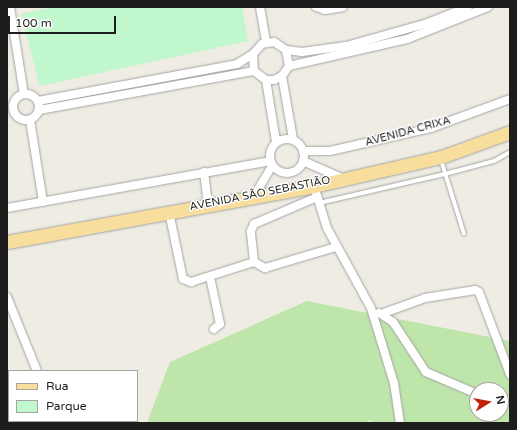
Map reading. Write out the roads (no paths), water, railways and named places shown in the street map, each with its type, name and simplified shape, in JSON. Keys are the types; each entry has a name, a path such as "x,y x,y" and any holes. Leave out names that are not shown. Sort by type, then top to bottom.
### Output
{"main road":[{"name":"AVENIDA SÃO SEBASTIÃO","path":"7,242 254,196 316,195 342,178 441,157 510,132"}],"street":[{"path":"10,7 24,94"},
{"path":"260,7 266,42"},
{"path":"316,7 325,10 343,7"},
{"path":"24,94 38,101 237,64 253,54 266,42 274,42 286,50 302,52 354,44 425,24 468,7"},
{"path":"266,80 282,76 289,66 407,39 488,7"},
{"path":"286,50 289,66"},
{"path":"253,54 254,71"},
{"path":"24,94 18,97 13,110 23,120 30,120 39,110 254,71 266,80 276,142 271,163 254,196"},
{"path":"7,208 204,172 271,163 281,172 292,172 303,162 303,151 294,140 282,76"},
{"name":"AVENIDA CRIXA","path":"303,151 330,151 431,128 510,99"},
{"path":"38,101 39,110"},
{"path":"30,120 43,202"},
{"path":"276,142 294,140"},
{"path":"303,162 342,178"},
{"path":"204,172 208,204"},
{"path":"254,262 251,231 254,224 316,195 336,247 372,308 394,383 398,421"},
{"path":"169,212 183,279 191,282 254,262 264,268 336,247"},
{"path":"210,276 220,324 214,329"},
{"path":"381,314 425,298 475,290 479,292 510,374"},
{"path":"7,297 37,370"},
{"path":"372,308 393,322 426,372 469,391"}],"lane":[{"path":"316,195 445,174 494,161 510,152"},
{"path":"441,157 464,234"}]}
